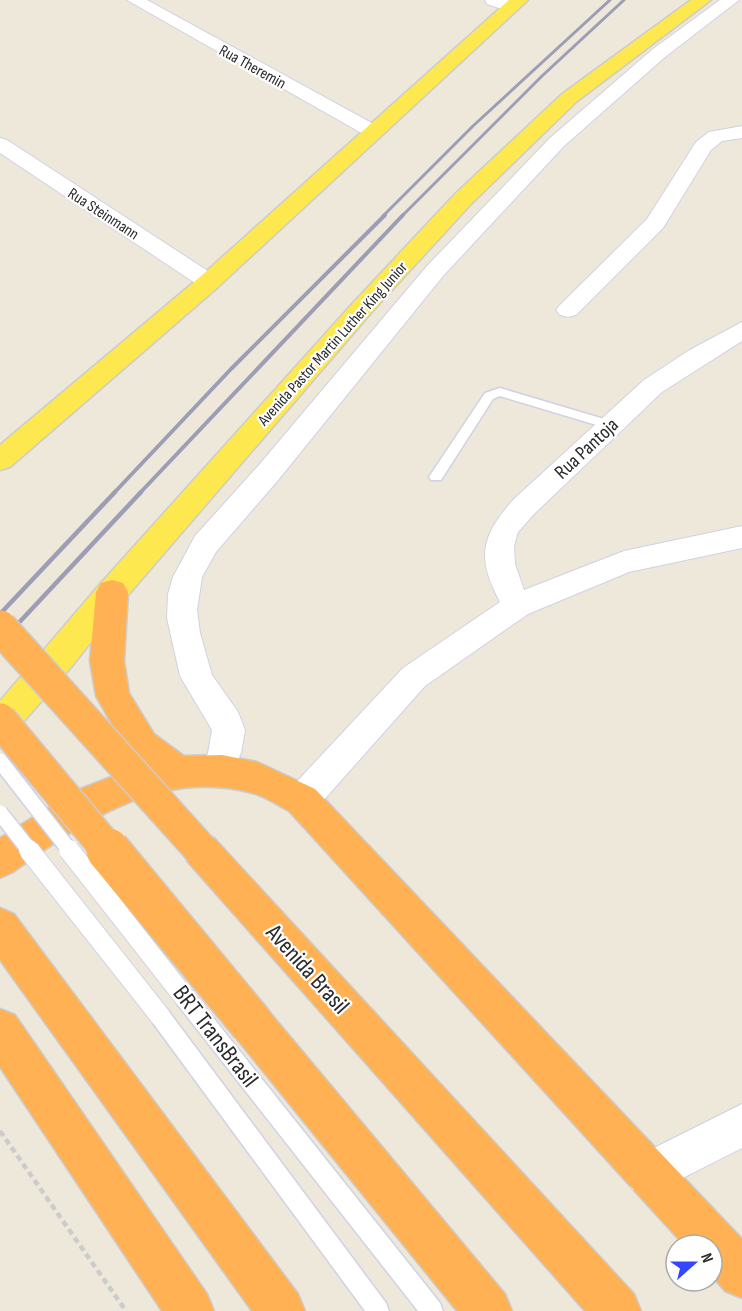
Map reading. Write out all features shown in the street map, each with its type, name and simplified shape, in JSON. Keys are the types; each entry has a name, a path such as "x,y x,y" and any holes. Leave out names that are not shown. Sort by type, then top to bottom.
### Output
{"highway":[{"path":"112,592 107,661 113,696 142,745 177,771"},
{"name":"Avenida Brasil","path":"0,627 616,1311"},
{"path":"0,722 488,1311"},
{"path":"0,860 38,833 121,786 177,771 217,771 257,778 302,801 742,1274"},
{"path":"0,927 281,1311"},
{"path":"0,1030 190,1311"}],"main road":[{"name":"Avenida Pastor Martin Luther King Junior","path":"0,722 60,657 112,592 362,308 463,199 568,98 702,0"},
{"path":"0,460 209,282 508,2"}],"street":[{"name":"Rua Theremin","path":"135,0 372,131"},
{"path":"217,771 229,745 229,729 222,714 199,682 182,619 183,592 198,556 240,502 269,472 435,271 541,159 633,75 731,0"},
{"path":"568,310 655,223 703,146 716,136 738,131"},
{"name":"Rua Steinmann","path":"0,144 209,282"},
{"name":"Rua Pantoja","path":"517,606 503,581 499,557 501,534 521,508 654,385 742,330"},
{"path":"302,801 348,747 414,677 517,606 624,562 742,537"},
{"path":"647,1174 742,1125"}],"lane":[{"path":"436,477 489,396 500,392 610,425"},
{"name":"BRT TransBrasil","path":"0,761 432,1311"},
{"name":"BRT TransBrasil","path":"0,813 160,1016 378,1311"}],"path":[{"path":"0,1131 126,1311"}],"railway":[{"path":"383,216 473,126 610,0"},
{"path":"403,215 542,76 624,0"},
{"path":"113,494 231,369 385,215"},
{"path":"139,494 403,215"},
{"path":"0,614 115,492"},
{"path":"0,643 141,492"}]}
